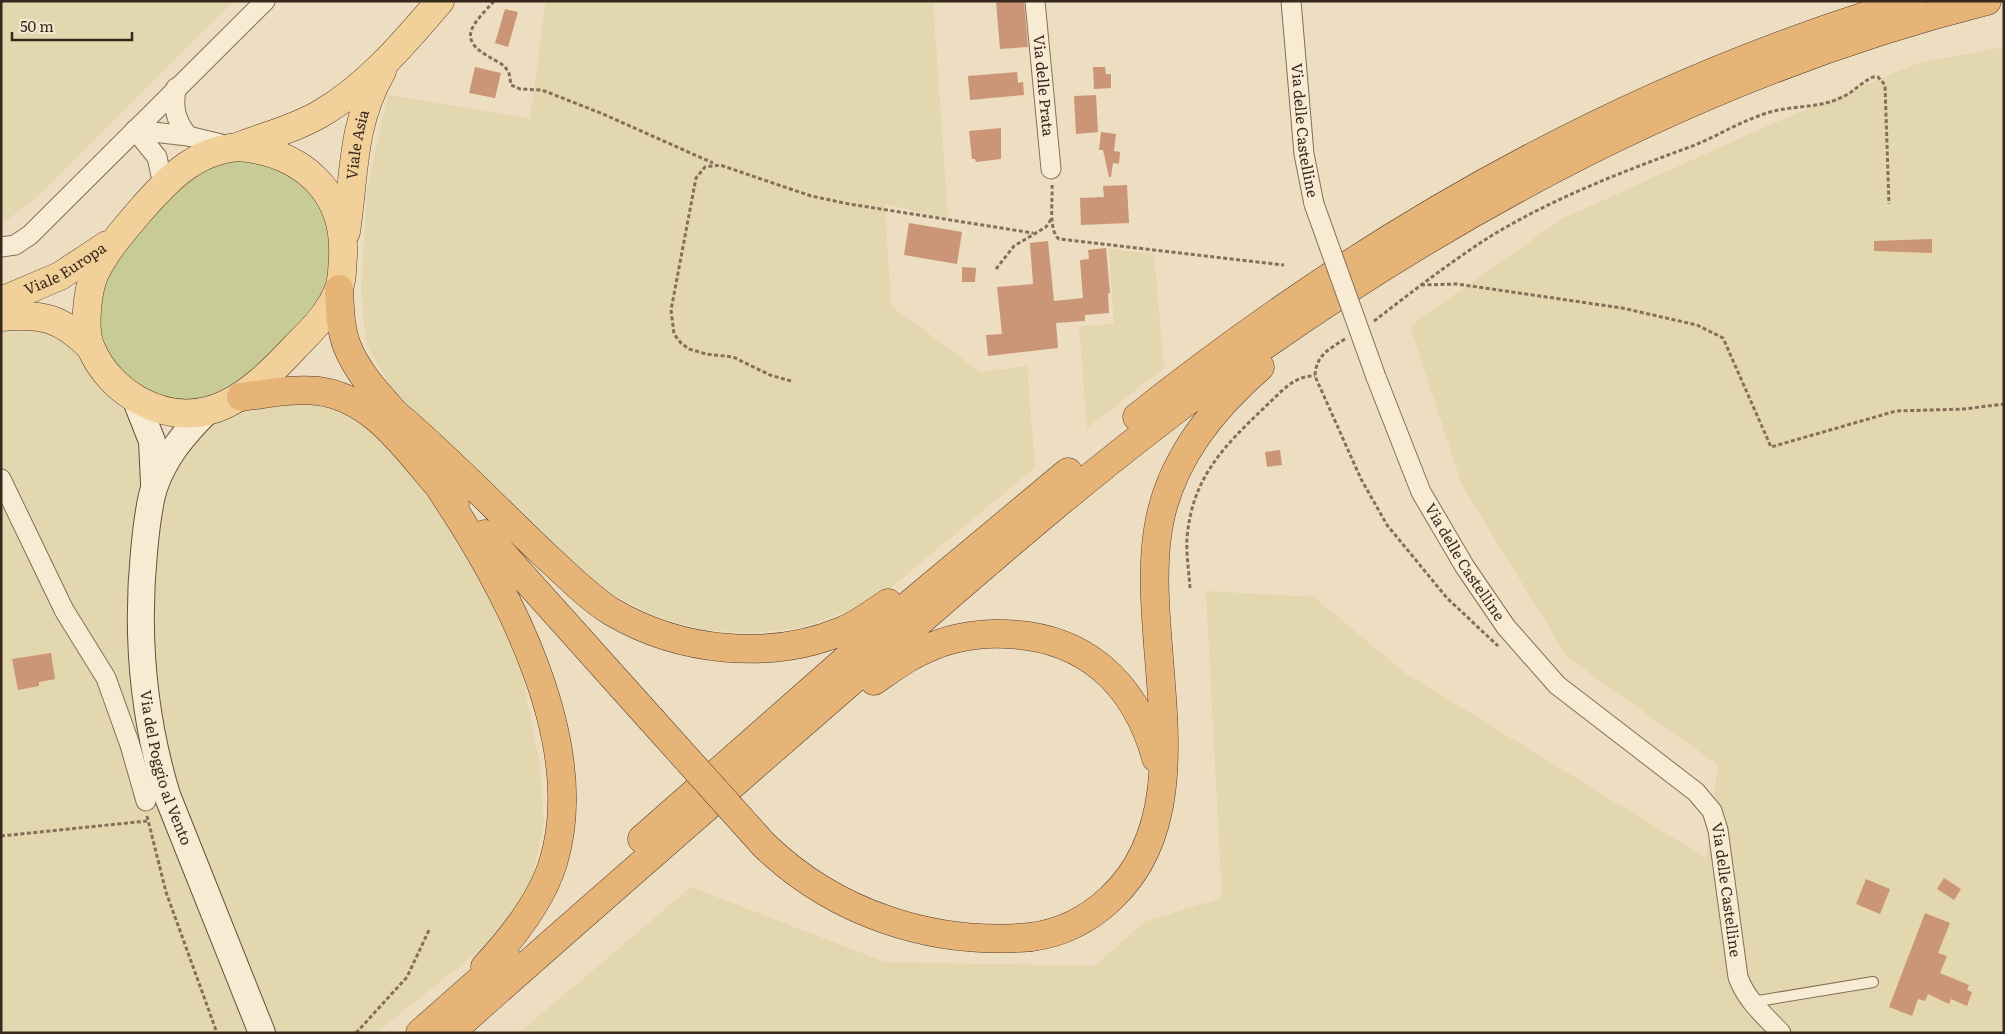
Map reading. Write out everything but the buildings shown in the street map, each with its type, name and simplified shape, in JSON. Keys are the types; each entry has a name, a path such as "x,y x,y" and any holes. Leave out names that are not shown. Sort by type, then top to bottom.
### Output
{"highway":[{"path":"450,1020 779,716 1010,518 1166,394 1260,324 1369,251 1459,196 1608,118 1687,82 1860,17 1913,1"},
{"path":"420,1033 450,1020 750,769 1071,493 1216,380 1315,311 1480,208 1547,170 1628,132 1761,74 1864,38 1987,1"},
{"path":"339,288 341,324 347,346 360,371 523,565 558,613"},
{"path":"241,397 303,391 331,394 359,405 387,428 441,490 558,613 764,845 780,860 830,894 880,918 924,931 972,938 1031,937 1058,931 1089,916 1115,894 1128,879 1148,844 1155,824 1165,742 1154,563 1156,542 1166,495 1185,453 1211,417 1315,311"},
{"path":"397,415 590,596 612,612 638,624 669,637 708,647 752,649 776,647 817,639 842,630 862,621 1010,518"},
{"path":"441,490 475,540 532,657 553,734 562,789 560,833 553,863 545,884 524,919 450,1020"},
{"path":"750,769 918,652 934,645 976,635 1024,634 1062,644 1078,651 1107,672 1120,685 1132,701 1148,731 1160,785"}],"main road":[{"name":"Viale Asia","path":"125,229 163,185 192,160 219,150 237,147 301,124 320,114 354,90 394,52 440,1"},
{"name":"Viale Asia","path":"343,246 360,120 372,89 394,52"},
{"path":"237,147 279,154 309,173 331,200 340,222 343,246 339,288"},
{"path":"90,347 87,309 91,286 100,265 125,229"},
{"name":"Viale Europa","path":"1,301 77,267 101,250 125,229"},
{"name":"Viale Europa","path":"1,317 36,316 56,320 76,332 90,347 116,384 135,398 168,411 192,413 207,411 241,397 273,372 322,318 339,288"},
{"name":"Via del Poggio al Vento","path":"135,398 152,441 154,488 146,530 141,606 144,686 155,748 167,795 184,841 262,1033"},
{"name":"Via del Poggio al Vento","path":"154,488 178,442 207,411"}],"street":[{"path":"1,247 15,245 30,236 265,1"},
{"name":"Via delle Prata","path":"1035,1 1051,170"},
{"name":"Via delle Castelline","path":"1291,1 1304,154 1314,204 1376,377 1422,492 1465,567 1506,627 1557,685 1696,792 1712,811 1718,830 1738,977 1742,988 1752,1002 1781,1033"},
{"path":"176,88 174,111 180,126 188,136"},
{"path":"135,130 188,136 237,147"},
{"path":"135,130 158,157 163,185"},
{"path":"1,479 64,610 106,678 130,745 146,801"}],"lane":[{"path":"1752,1002 1873,982"}],"path":[{"path":"494,1 473,26 470,35 471,43 477,50 503,65 508,71 512,84 520,89 542,90 603,114 685,152 812,196 849,204 1033,233"},
{"path":"1370,324 1491,236 1568,196 1760,115 1789,107 1833,101 1848,96 1862,82 1873,77 1878,77 1885,85 1889,204"},
{"path":"720,165 705,167 696,178 671,310 674,334 689,349 706,354 733,357 770,376 791,381"},
{"path":"1051,170 1052,218 1054,235 1059,239 1284,265"},
{"path":"996,268 1005,254 1033,233 1046,227 1052,218"},
{"path":"1420,286 1457,284 1622,308 1708,329 1724,338 1771,447 1896,411 1964,409 2004,404"},
{"path":"1348,337 1321,355 1317,362 1316,376 1361,479 1387,524 1447,598 1484,635 1503,650"},
{"path":"1190,588 1187,540 1191,512 1196,492 1209,468 1231,439 1284,389 1300,378 1316,376"},
{"path":"146,801 148,822 166,892 217,1033"},
{"path":"1,836 148,822"},
{"path":"356,1033 407,977 430,928"}],"shaded area":[{"path":"1,1 234,1 39,195 5,222 1,221"},
{"path":"546,1 933,1 948,219 885,204 891,306 980,372 1027,366 1035,467 887,591 848,611 800,628 753,633 703,630 656,617 614,595 571,563 511,509 393,390 366,344 361,290 367,188 388,95 530,119"},
{"path":"2004,47 2004,1033 519,1033 691,887 885,962 1095,966 1144,922 1222,898 1206,591 1314,597 1405,673 1706,858 1718,765 1567,657 1462,485 1410,326 1562,219 1767,126 1919,63"},
{"path":"1109,249 1154,254 1164,368 1087,428 1079,326 1114,324"},
{"path":"37,323 70,342 95,382 129,417 163,483 190,437 236,413 275,399 343,404 405,457 460,536 493,601 521,667 540,765 544,824 533,873 522,903 499,935 376,1033 1,1033 1,327"}],"green space":[{"path":"242,160 281,169 302,184 319,205 329,230 330,269 321,294 305,315 248,377 216,397 178,402 132,383 108,353 100,329 100,304 107,279 113,268 171,191 216,163"}]}
